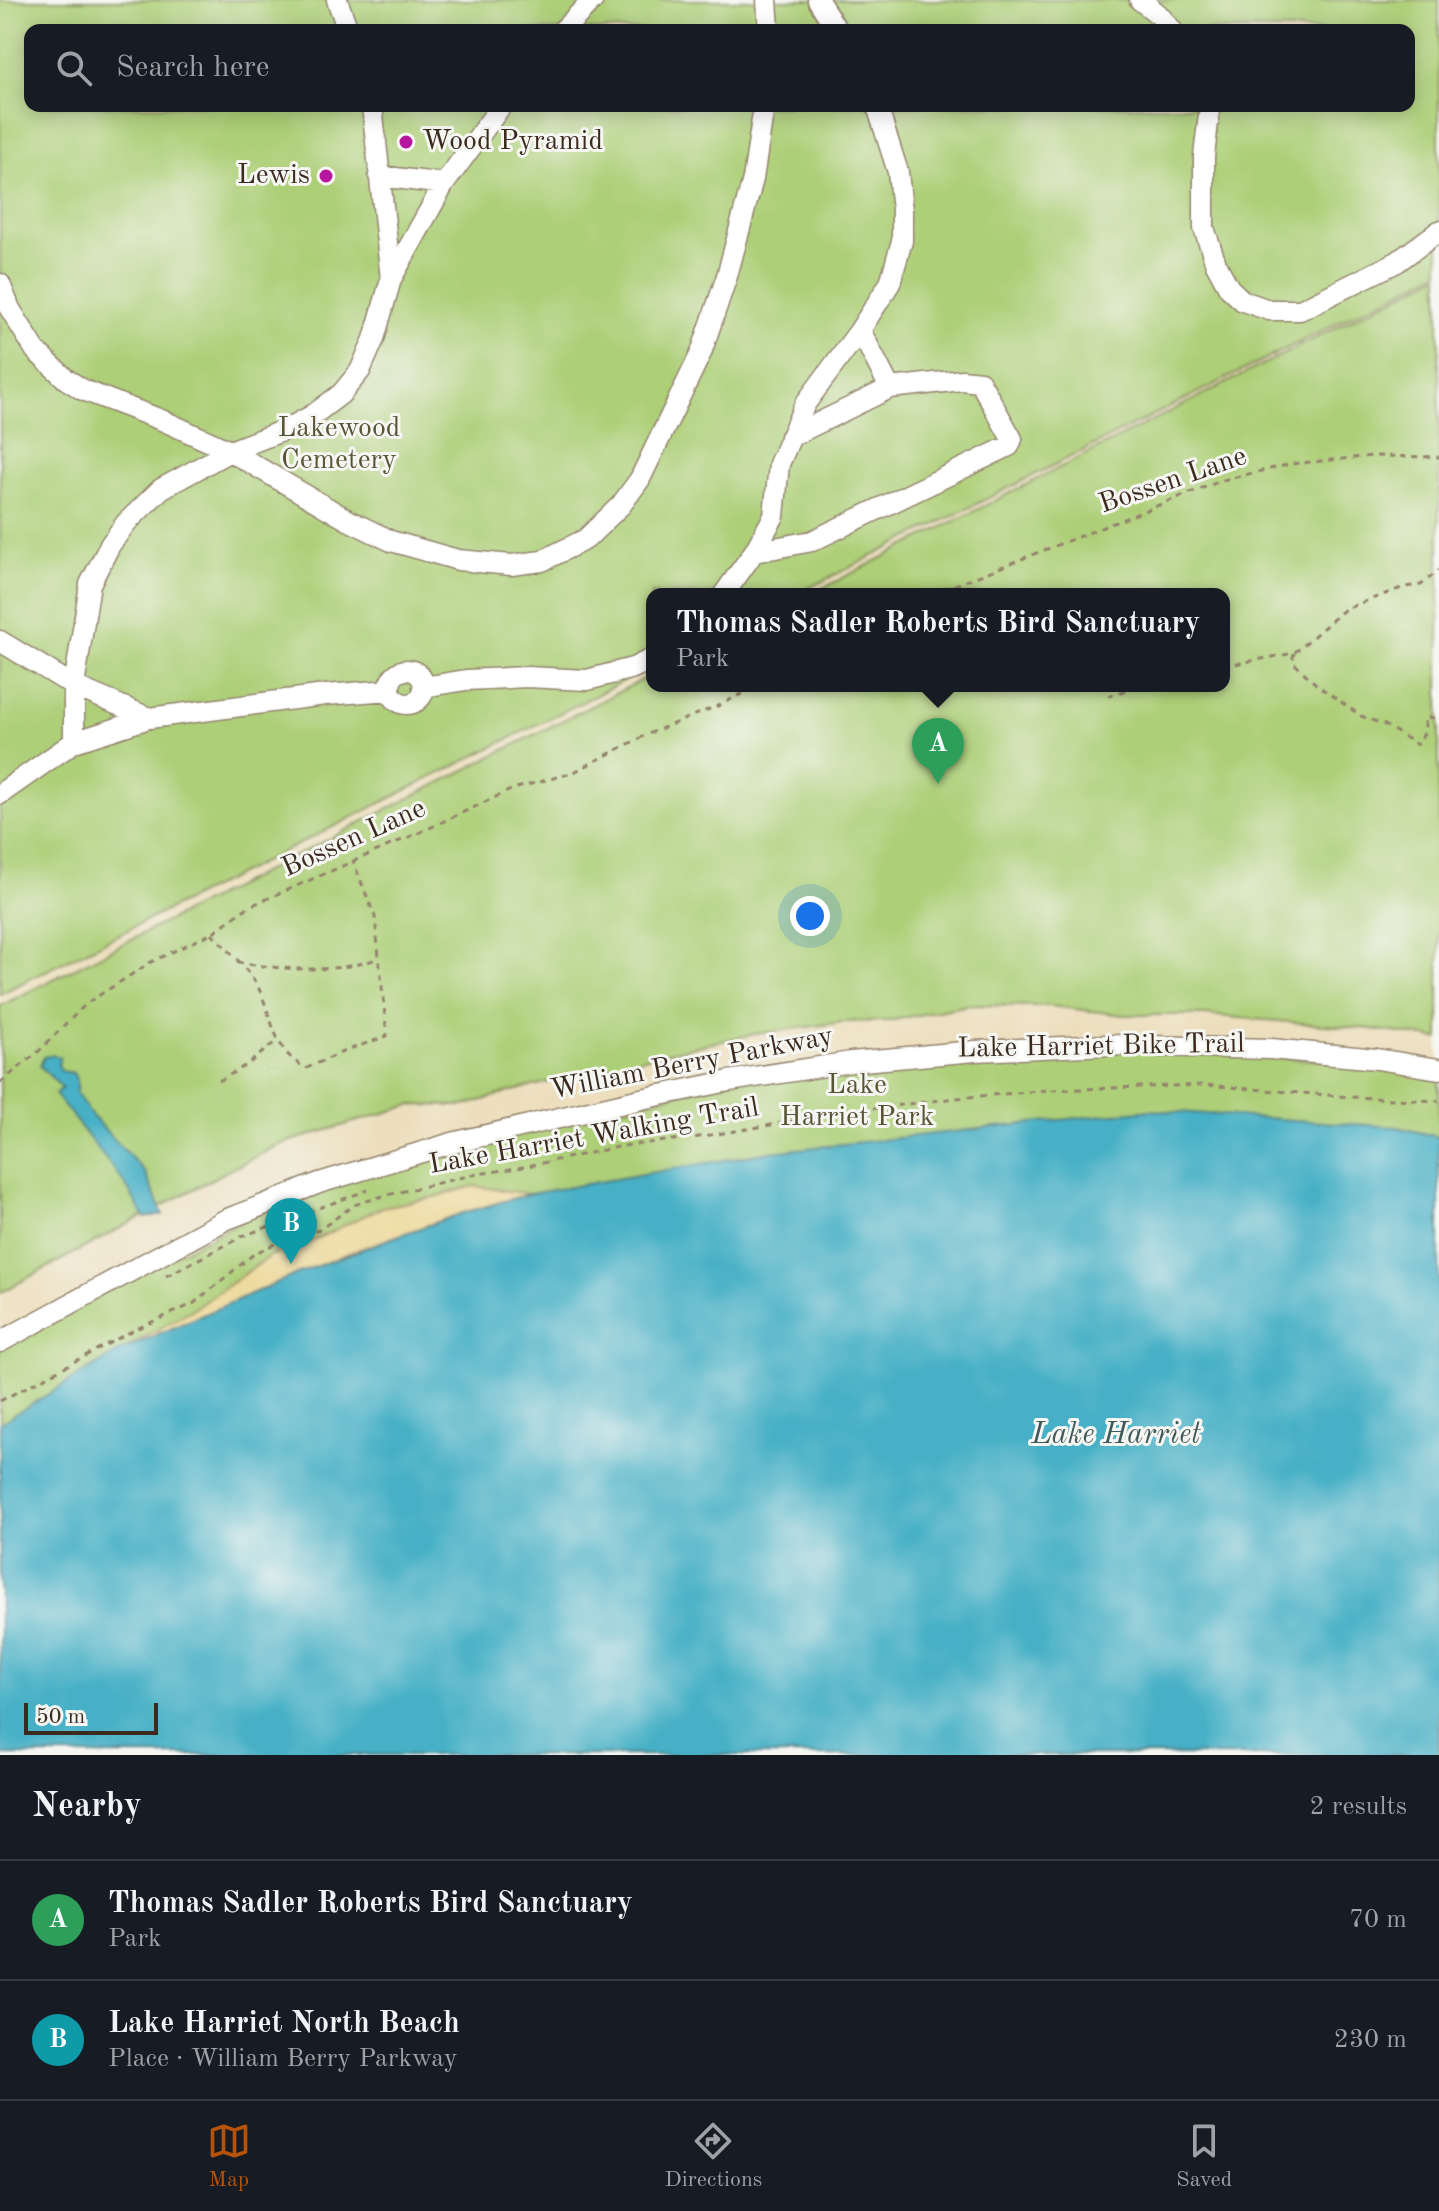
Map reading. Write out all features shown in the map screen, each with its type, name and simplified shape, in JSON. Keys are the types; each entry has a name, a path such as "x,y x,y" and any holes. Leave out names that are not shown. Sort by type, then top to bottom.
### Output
{"street":[{"path":"337,0 346,24"},
{"path":"569,24 593,0"},
{"path":"767,0 769,24"},
{"path":"818,0 833,24"},
{"path":"1140,0 1167,24"},
{"path":"373,112 391,279"},
{"path":"74,742 74,686 90,584 110,545 126,523 161,489 230,451 287,429 341,394 360,371 374,339 391,279 444,184 497,112"},
{"path":"0,284 10,309 36,351 83,390 164,421 230,451 348,520 391,541 458,560 511,565 542,561 586,539 621,505 640,479 701,353 727,276 753,179 763,112"},
{"path":"728,588 754,552 774,516 779,464 805,404 860,330 890,283 902,241 898,172 879,112"},
{"path":"1209,112 1204,156 1204,228 1216,264 1229,288 1243,301 1269,310 1300,310 1397,262 1439,231"},
{"path":"379,176 444,184"},
{"path":"860,330 890,388"},
{"path":"754,552 812,541 1009,446 1012,439 980,382 962,380 890,388 790,437"},
{"path":"0,641 74,686 149,718"},
{"path":"0,794 74,742 149,718 325,695 390,690 400,703 411,704 420,697 423,687 466,680 527,677 587,680 646,662"},
{"name":"William Berry Parkway","path":"0,1342 225,1220 319,1183 452,1143 729,1081 851,1062 975,1051 1108,1045 1271,1049 1377,1059 1439,1069"}],"path":[{"name":"Bossen Lane","path":"947,588 1223,480 1291,464 1373,456 1439,457"},
{"path":"1230,665 1294,653 1345,609 1404,587 1421,585 1439,570"},
{"path":"1294,653 1292,661 1317,685 1361,716 1385,725 1417,745 1425,732 1425,718 1439,717"},
{"name":"Bossen Lane","path":"0,1083 38,1052 87,1003 151,962 212,933 248,907 513,789 572,773 648,734 745,692"},
{"path":"1108,696 1120,692"},
{"path":"212,933 256,984 278,1040 294,1062 307,1068 387,1036 375,917 353,861"},
{"path":"237,962 263,967 312,968 361,965 379,958"},
{"path":"219,1081 248,1064 278,1040"},
{"name":"Lake Harriet Walking Trail","path":"0,1401 134,1330 193,1304 255,1253 319,1230 354,1205 472,1175 623,1146 699,1137 860,1110 1050,1090 1204,1085 1439,1101"},
{"path":"165,1276 243,1236 377,1187"}],"green space":[{"name":"Lakewood Cemetery","path":"0,0 1439,0 1439,272 809,588 646,588 646,670 0,994"},
{"path":"1439,275 1439,1039 1372,1029 1205,1015 1124,1015 1050,1006 968,1005 888,1021 844,1022 755,1034 660,1054 464,1106 411,1105 281,1144 0,1293 0,1006 646,678 646,692 1230,692 1230,588 823,588"},
{"name":"Lake Harriet Park","path":"1108,1045 1439,1069 1439,1137 1397,1127 770,1152 529,1195 122,1350 0,1423 0,1342 319,1183 729,1081"}],"sand":[{"path":"474,1186 529,1194 463,1213 346,1254 122,1350 195,1308 272,1255 302,1246 382,1207"}],"water":[{"path":"54,1055 60,1058 58,1065 62,1071 73,1073 77,1081 77,1094 90,1114 144,1171 163,1215 145,1218 125,1184 55,1094 62,1088 40,1066 44,1057"},
{"name":"Lake Harriet","path":"1150,1110 1397,1127 1439,1137 1439,1755 0,1755 0,1423 122,1350 299,1273 463,1213 529,1194 770,1152"}],"place":[{"name":"Wood Pyramid","path":"406,142"},
{"name":"Lewis","path":"326,176"},
{"name":"Thomas Sadler Roberts Bird Sanctuary","path":"938,784"},
{"name":"Lake Harriet North Beach","path":"291,1264"}]}
